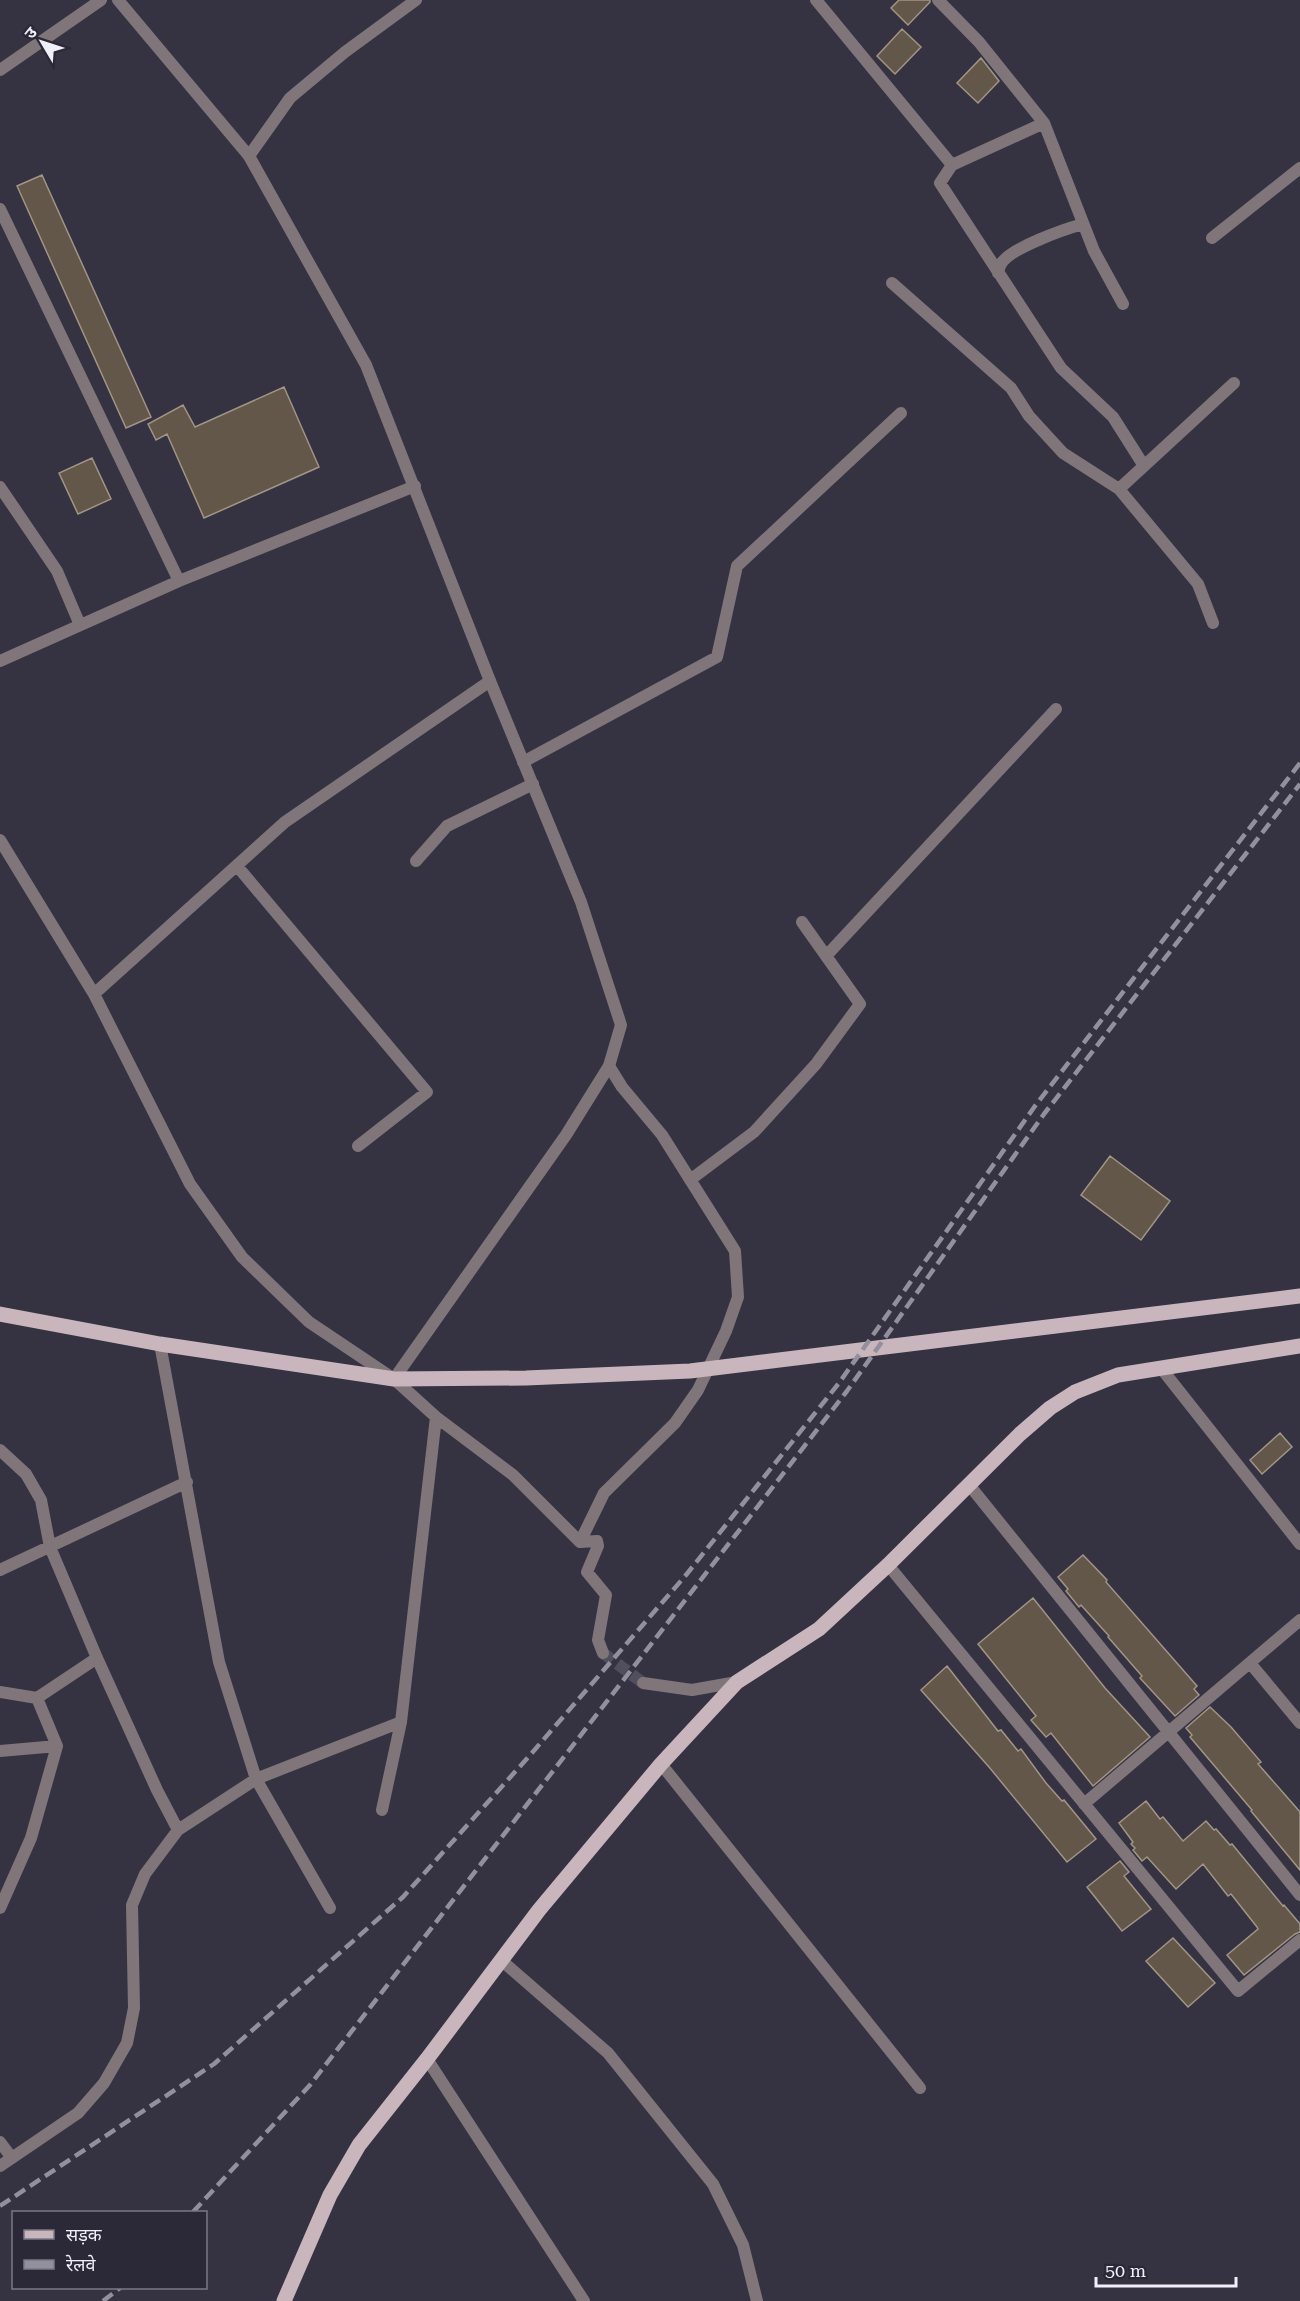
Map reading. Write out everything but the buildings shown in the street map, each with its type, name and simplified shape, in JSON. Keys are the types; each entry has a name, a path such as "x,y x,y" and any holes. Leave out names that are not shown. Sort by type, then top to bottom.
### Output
{"main road":[{"path":"0,1314 160,1344 394,1379 526,1378 690,1371 1300,1296"},
{"path":"284,2301 330,2195 359,2145 539,1910 661,1764 737,1682 819,1629 888,1566 1020,1434 1050,1408 1075,1392 1118,1375 1300,1346"}],"street":[{"path":"0,70 101,0"},
{"path":"118,0 249,156 366,365 490,681 581,902 621,1025 609,1066 566,1135 394,1379"},
{"path":"249,156 290,98 345,52 416,0"},
{"path":"816,0 952,165"},
{"path":"938,0 979,42 1044,123 1094,251 1123,304"},
{"path":"1044,123 952,165 940,183 1061,368 1113,417 1144,466"},
{"path":"1212,238 1300,168"},
{"path":"0,209 179,581"},
{"path":"998,273 1001,262 1020,249 1052,233 1083,224"},
{"path":"892,283 1011,388 1029,416 1063,453 1119,489 1198,585 1213,623"},
{"path":"1119,489 1234,383"},
{"path":"523,762 717,657 737,566 901,412"},
{"path":"0,661 179,581 415,486"},
{"path":"0,487 57,571 80,625"},
{"path":"94,994 285,822 490,681"},
{"path":"827,955 1056,709"},
{"path":"416,861 447,826 532,784"},
{"path":"0,840 94,994 190,1184 242,1257 309,1322 394,1379 436,1417 513,1475 580,1542 597,1542 598,1546 587,1572 606,1595 598,1640 603,1653"},
{"path":"237,866 427,1092 358,1146"},
{"path":"690,1180 754,1132 816,1064 860,1005 802,922"},
{"path":"580,1542 604,1493 675,1424 698,1390 726,1331 738,1297 735,1251 662,1135 622,1088 609,1066"},
{"path":"160,1344 219,1662 256,1779 330,1908"},
{"path":"1161,1368 1300,1544"},
{"path":"382,1810 401,1722 436,1417"},
{"path":"0,1450 26,1474 41,1500 50,1547 97,1658 157,1790 178,1830"},
{"path":"0,1570 187,1482"},
{"path":"970,1486 1300,1895"},
{"path":"888,1566 1238,1991 1300,1940"},
{"path":"1084,1804 1300,1620"},
{"path":"0,1692 37,1698 97,1658"},
{"path":"1250,1664 1300,1723"},
{"path":"643,1683 692,1690 737,1682"},
{"path":"0,1908 32,1838 57,1746 37,1698"},
{"path":"0,2166 78,2113 104,2083 128,2043 134,2008 132,1905 145,1874 178,1830 256,1779 401,1722"},
{"path":"0,1751 57,1746"},
{"path":"661,1764 920,2088"},
{"path":"501,1960 608,2053 713,2184 743,2246 757,2301"},
{"path":"427,2059 584,2301"},
{"path":"0,2142 12,2158"}],"tunnel":[{"path":"603,1653 643,1683"}],"railway":[{"path":"0,2206 214,2064 403,1897 686,1575 839,1383 1035,1106 1300,763"},
{"path":"194,2211 310,2085 847,1391 1044,1114 1300,784"},
{"path":"103,2301 119,2289"}]}
